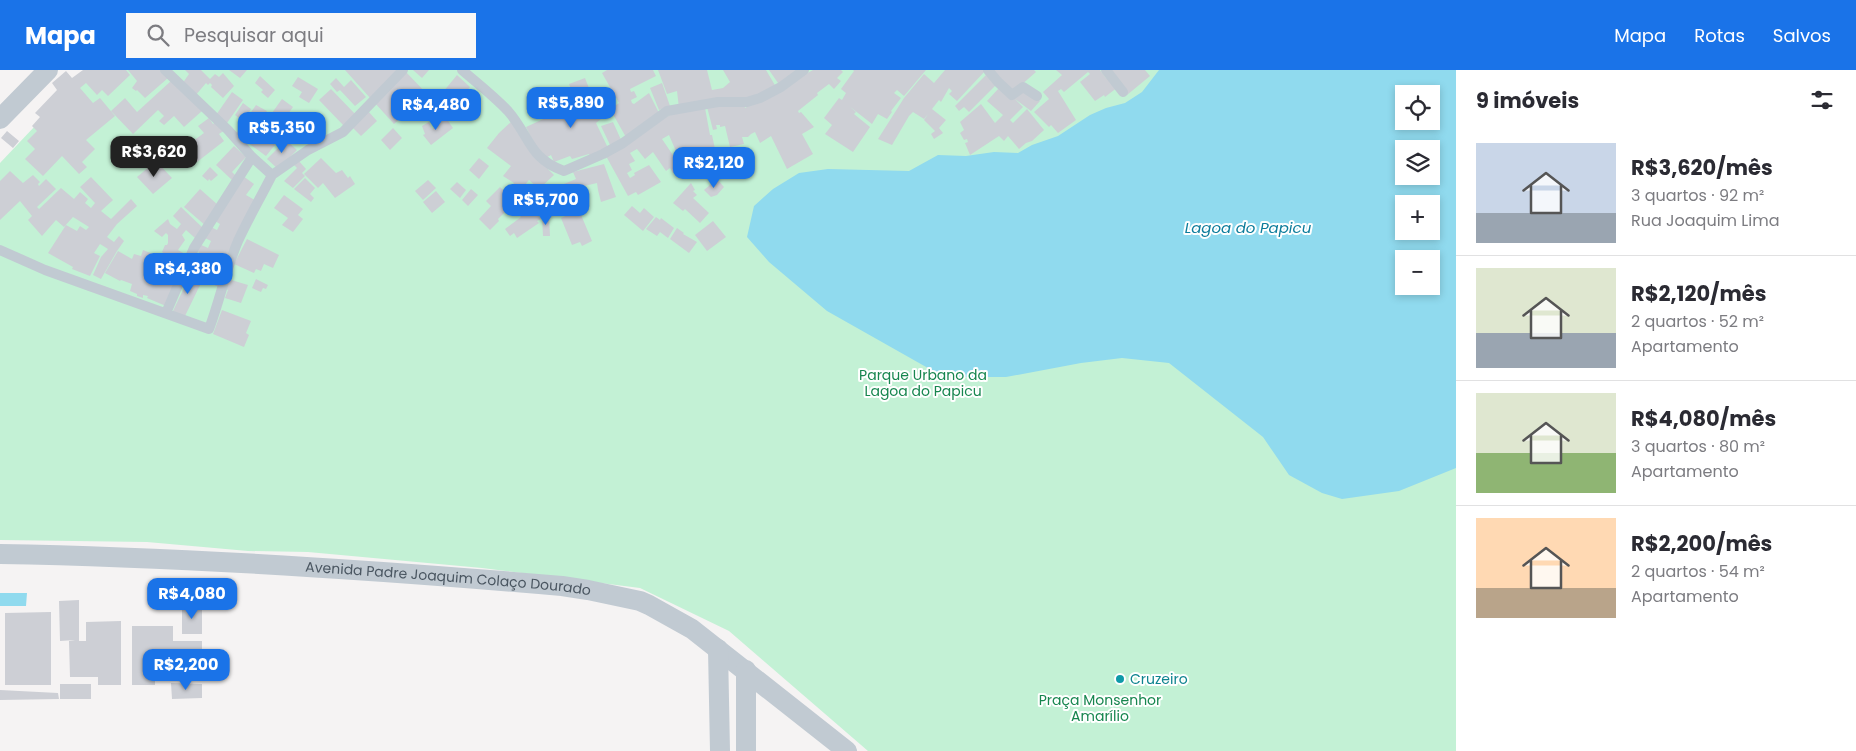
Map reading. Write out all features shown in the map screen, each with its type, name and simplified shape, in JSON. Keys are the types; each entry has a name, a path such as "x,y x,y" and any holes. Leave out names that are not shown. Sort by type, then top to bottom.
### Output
{"street":[{"path":"0,120 48,70"},
{"name":"Avenida Padre Joaquim Colaço Dourado","path":"0,554 189,559 401,572 588,590 649,605 692,629 846,751"},
{"path":"718,649 720,751"},
{"path":"746,670 746,751"}],"lane":[{"path":"165,70 228,130 272,176"},
{"path":"0,250 45,270 209,329 238,241 272,176 308,150 343,132 403,70"},
{"path":"462,70 508,111 530,142 536,155 553,167 564,171 623,143 667,111 718,102 747,102 760,98 781,87 804,70"},
{"path":"988,70 1012,95 1023,87 1036,96"},
{"path":"1106,70 1123,92"},
{"path":"166,314 194,248 252,157"}],"green space":[{"name":"Parque Urbano da Lagoa do Papicu","path":"88,70 1456,70 1456,751 868,751 729,631 640,588 482,568 308,552 248,551 147,542 0,540 0,163"}],"water":[{"name":"Lagoa do Papicu","path":"1159,70 1456,70 1456,468 1399,491 1342,499 1322,493 1289,475 1263,437 1169,363 1122,358 1081,363 1006,377 954,377 935,372 827,311 769,262 747,237 754,206 773,189 799,173 828,169 909,171 938,155 966,156 994,152 1018,153 1032,145 1058,136 1090,115 1125,103 1142,92"},
{"path":"0,593 27,593 26,606 0,606"}],"building":[{"path":"83,70 126,70 130,75 108,96 102,90 97,95 86,83 80,88 93,103 100,98 115,116 86,140 95,149 82,162 87,167 79,174 62,156 43,176 25,159 35,149 27,141 37,131 32,126 40,117 35,113 57,90 52,83 66,71 72,78"},
{"path":"128,70 162,70 168,78 145,98 132,88 137,81"},
{"path":"185,70 201,70 210,79 215,74 219,77 223,73 234,86 223,98 211,87 210,83 208,85 206,83 195,96 182,84 189,74"},
{"path":"229,70 247,70 240,78"},
{"path":"345,70 398,70 371,99"},
{"path":"413,70 429,70 422,78"},
{"path":"607,70 653,70 656,76 630,89 631,92 634,91 637,97 631,100 632,103 634,104 649,93 659,113 627,139 610,109 619,103 602,73"},
{"path":"658,70 707,70 712,90 723,88 730,82 723,70 766,70 776,87 753,100 679,108 677,91 667,94"},
{"path":"769,70 800,70 777,84"},
{"path":"813,70 841,70 843,72 837,78 841,81 834,89 829,84 798,111 814,127 802,134 813,154 787,169 771,136 760,143 755,132 748,137 742,137 744,144 730,147 725,126 720,127 720,125 716,125 717,129 713,130 707,107 744,102 745,108"},
{"path":"853,70 926,70 904,96 897,90 894,93 901,98 887,119 878,114 872,124 849,106 856,112 854,114 870,127 853,152 825,134 832,125 824,118 839,98 842,100 846,93 841,89"},
{"path":"945,70 986,70 957,101 949,94 952,91 949,88 941,102 939,100 932,109 946,120 939,128 943,133 934,139 931,134 935,131 924,120 928,114 924,119 913,112 892,145 878,139 904,98 924,74 934,83"},
{"path":"993,70 1034,70 1036,72 1012,93"},
{"path":"1056,70 1100,70 1106,78 1118,87 1105,97 1104,95 1095,101 1080,82 1090,74 1088,72 1064,92 1061,89 1058,91 1076,120 1058,133 1034,112 1049,99 1043,92 1062,75"},
{"path":"1109,70 1145,70 1150,76 1127,95"},
{"path":"406,72 427,94 394,124 374,102"},
{"path":"457,75 470,87 459,100 452,93 444,101 439,97"},
{"path":"986,75 996,85 969,112 964,107 959,111 955,106"},
{"path":"260,76 275,90 268,98 255,83"},
{"path":"298,77 318,89 309,103 299,97 302,92 292,86"},
{"path":"336,78 344,87 351,80 366,97 355,106 340,90 337,92 330,84"},
{"path":"585,78 601,119 596,123 608,148 590,156 589,154 572,159 570,156 554,162 551,155 542,160 526,127 552,115 554,119 579,108 569,84"},
{"path":"171,81 202,111 184,127 174,116 164,125 159,121 164,116 158,110 133,134 111,111 125,98 137,112"},
{"path":"662,83 670,106 659,110 650,88"},
{"path":"999,88 1007,96 1024,88 1040,101 1031,111 1015,99 1023,107 1010,120 1013,123 1027,109 1044,130 1019,149 1008,136 1004,141 999,136 970,155 965,143 968,142 967,139 964,140 960,133 964,130 960,122 981,104 995,123 1003,115 987,101"},
{"path":"331,89 357,116 345,127 319,100"},
{"path":"232,92 243,100 227,123 216,115"},
{"path":"282,99 293,107 288,114 296,119 291,126 283,121 276,131 278,134 272,142 275,145 266,156 236,134 256,105 267,111 260,121 264,124"},
{"path":"243,103 251,109 243,121 235,115"},
{"path":"705,108 718,163 724,162 725,169 706,174 705,169 695,172 689,152 678,156 669,135 662,139 677,161 679,160 682,168 673,173 670,168 666,171 653,152 645,159 637,149 630,153 635,161 629,164 632,170 627,173 630,178 635,175 634,173 649,165 661,182 638,195 636,192 628,196 606,156 652,124 674,113"},
{"path":"368,111 377,121 361,136 351,126"},
{"path":"209,118 213,124 217,121 225,130 219,134 224,141 197,162 185,147 204,133 198,126"},
{"path":"446,118 453,128 431,145 423,135 425,134 422,126 429,122 432,129"},
{"path":"512,121 539,160 554,175 539,189 529,180 513,200 515,202 490,230 479,219 491,206 486,201 500,187 507,194 514,183 503,176 511,166 487,148"},
{"path":"613,122 622,142 611,147 601,126"},
{"path":"393,128 402,138 390,150 381,140"},
{"path":"7,131 19,141 13,148 1,138"},
{"path":"286,140 297,150 278,169 267,159"},
{"path":"234,146 246,157 232,172 236,176 232,180 216,165"},
{"path":"321,158 336,173 342,170 348,178 350,176 355,184 335,198 323,183 318,188 304,174"},
{"path":"479,158 489,166 479,179 469,170"},
{"path":"298,160 306,169 302,173 305,176 293,188 284,181 297,168 293,164"},
{"path":"156,161 172,178 153,194 137,177"},
{"path":"604,164 616,197 601,202 597,183 580,187 586,204 560,216 557,208 568,203 559,186 576,179 573,172"},
{"path":"210,167 218,175 211,181 209,179 208,181 202,176"},
{"path":"10,171 23,183 33,175 40,182 39,186 46,179 56,189 37,207 39,209 61,188 74,199 80,192 88,199 85,203 91,208 95,203 80,187 91,177 113,200 101,211 111,219 131,199 137,206 117,224 107,237 114,242 119,236 124,241 101,279 93,275 101,257 108,249 100,244 94,253 100,256 90,276 72,269 73,267 48,253 66,225 77,231 80,226 86,230 89,227 73,217 64,227 56,220 42,236 28,220 32,216 20,201 0,220 0,181"},
{"path":"243,176 254,184 246,195 258,202 244,221 224,265 214,260 209,270 224,278 220,288 189,271 199,252 195,250 199,244 208,248 211,241 205,238 211,227 217,230 220,224 215,221"},
{"path":"305,178 315,188 310,194 314,198 311,202 294,189"},
{"path":"717,179 724,187 717,195 711,197 704,190"},
{"path":"428,180 436,188 423,200 415,191"},
{"path":"457,182 466,190 460,198 450,189"},
{"path":"691,183 695,190 693,191 697,195 693,198 709,213 700,223 685,209 683,211 673,203"},
{"path":"200,189 218,205 206,226 184,207"},
{"path":"471,189 478,195 468,206 462,200"},
{"path":"436,191 445,202 432,213 423,202"},
{"path":"284,195 303,209 298,215 303,219 293,232 282,225 288,218 274,208"},
{"path":"523,199 541,219 537,221 539,223 517,238 514,233 510,236 505,229 521,217 511,207"},
{"path":"632,206 640,213 644,208 654,217 643,231 624,215"},
{"path":"181,207 204,229 195,238 186,230 182,235 185,240 178,250 185,254 179,263 162,252 168,243 168,235 166,233 162,237 154,231 168,219 170,224 177,229 181,224 173,216"},
{"path":"579,210 592,241 582,246 580,242 572,245 561,218"},
{"path":"542,216 549,216 550,236 543,236"},
{"path":"656,217 660,220 661,218 674,228 668,238 660,232 657,236 646,229"},
{"path":"713,221 726,237 707,251 695,235"},
{"path":"677,228 697,242 689,253 670,239"},
{"path":"247,239 279,255 273,268 264,264 261,271 256,269 254,273 234,264"},
{"path":"143,250 153,254 149,262 179,275 166,306 147,298 148,296 143,295 143,298 137,296 137,294 130,291 132,284 120,281 105,273 118,251 132,259 134,254 141,256"},
{"path":"191,273 203,279 185,316 173,311"},
{"path":"228,279 248,285 241,303 225,298 228,290 223,288"},
{"path":"256,279 268,285 266,289 263,288 261,292 252,288"},
{"path":"222,310 251,321 246,333 249,335 244,347 213,334"},
{"path":"79,600 79,641 86,641 86,622 121,621 121,685 98,685 98,677 70,677 69,641 75,640 60,641 59,601"},
{"path":"182,607 202,607 202,634 182,634"},
{"path":"51,612 51,685 5,685 5,613"},
{"path":"132,626 173,626 173,641 202,641 202,676 155,677 155,685 132,685"},
{"path":"171,683 202,684 202,698 172,699"},
{"path":"60,684 91,684 91,699 60,699"},
{"path":"0,690 58,693 59,699 0,700"}],"place":[{"name":"Cruzeiro","path":"1120,679"}],"park label":[{"name":"Praça Monsenhor Amarílio","path":"1100,708"}]}
